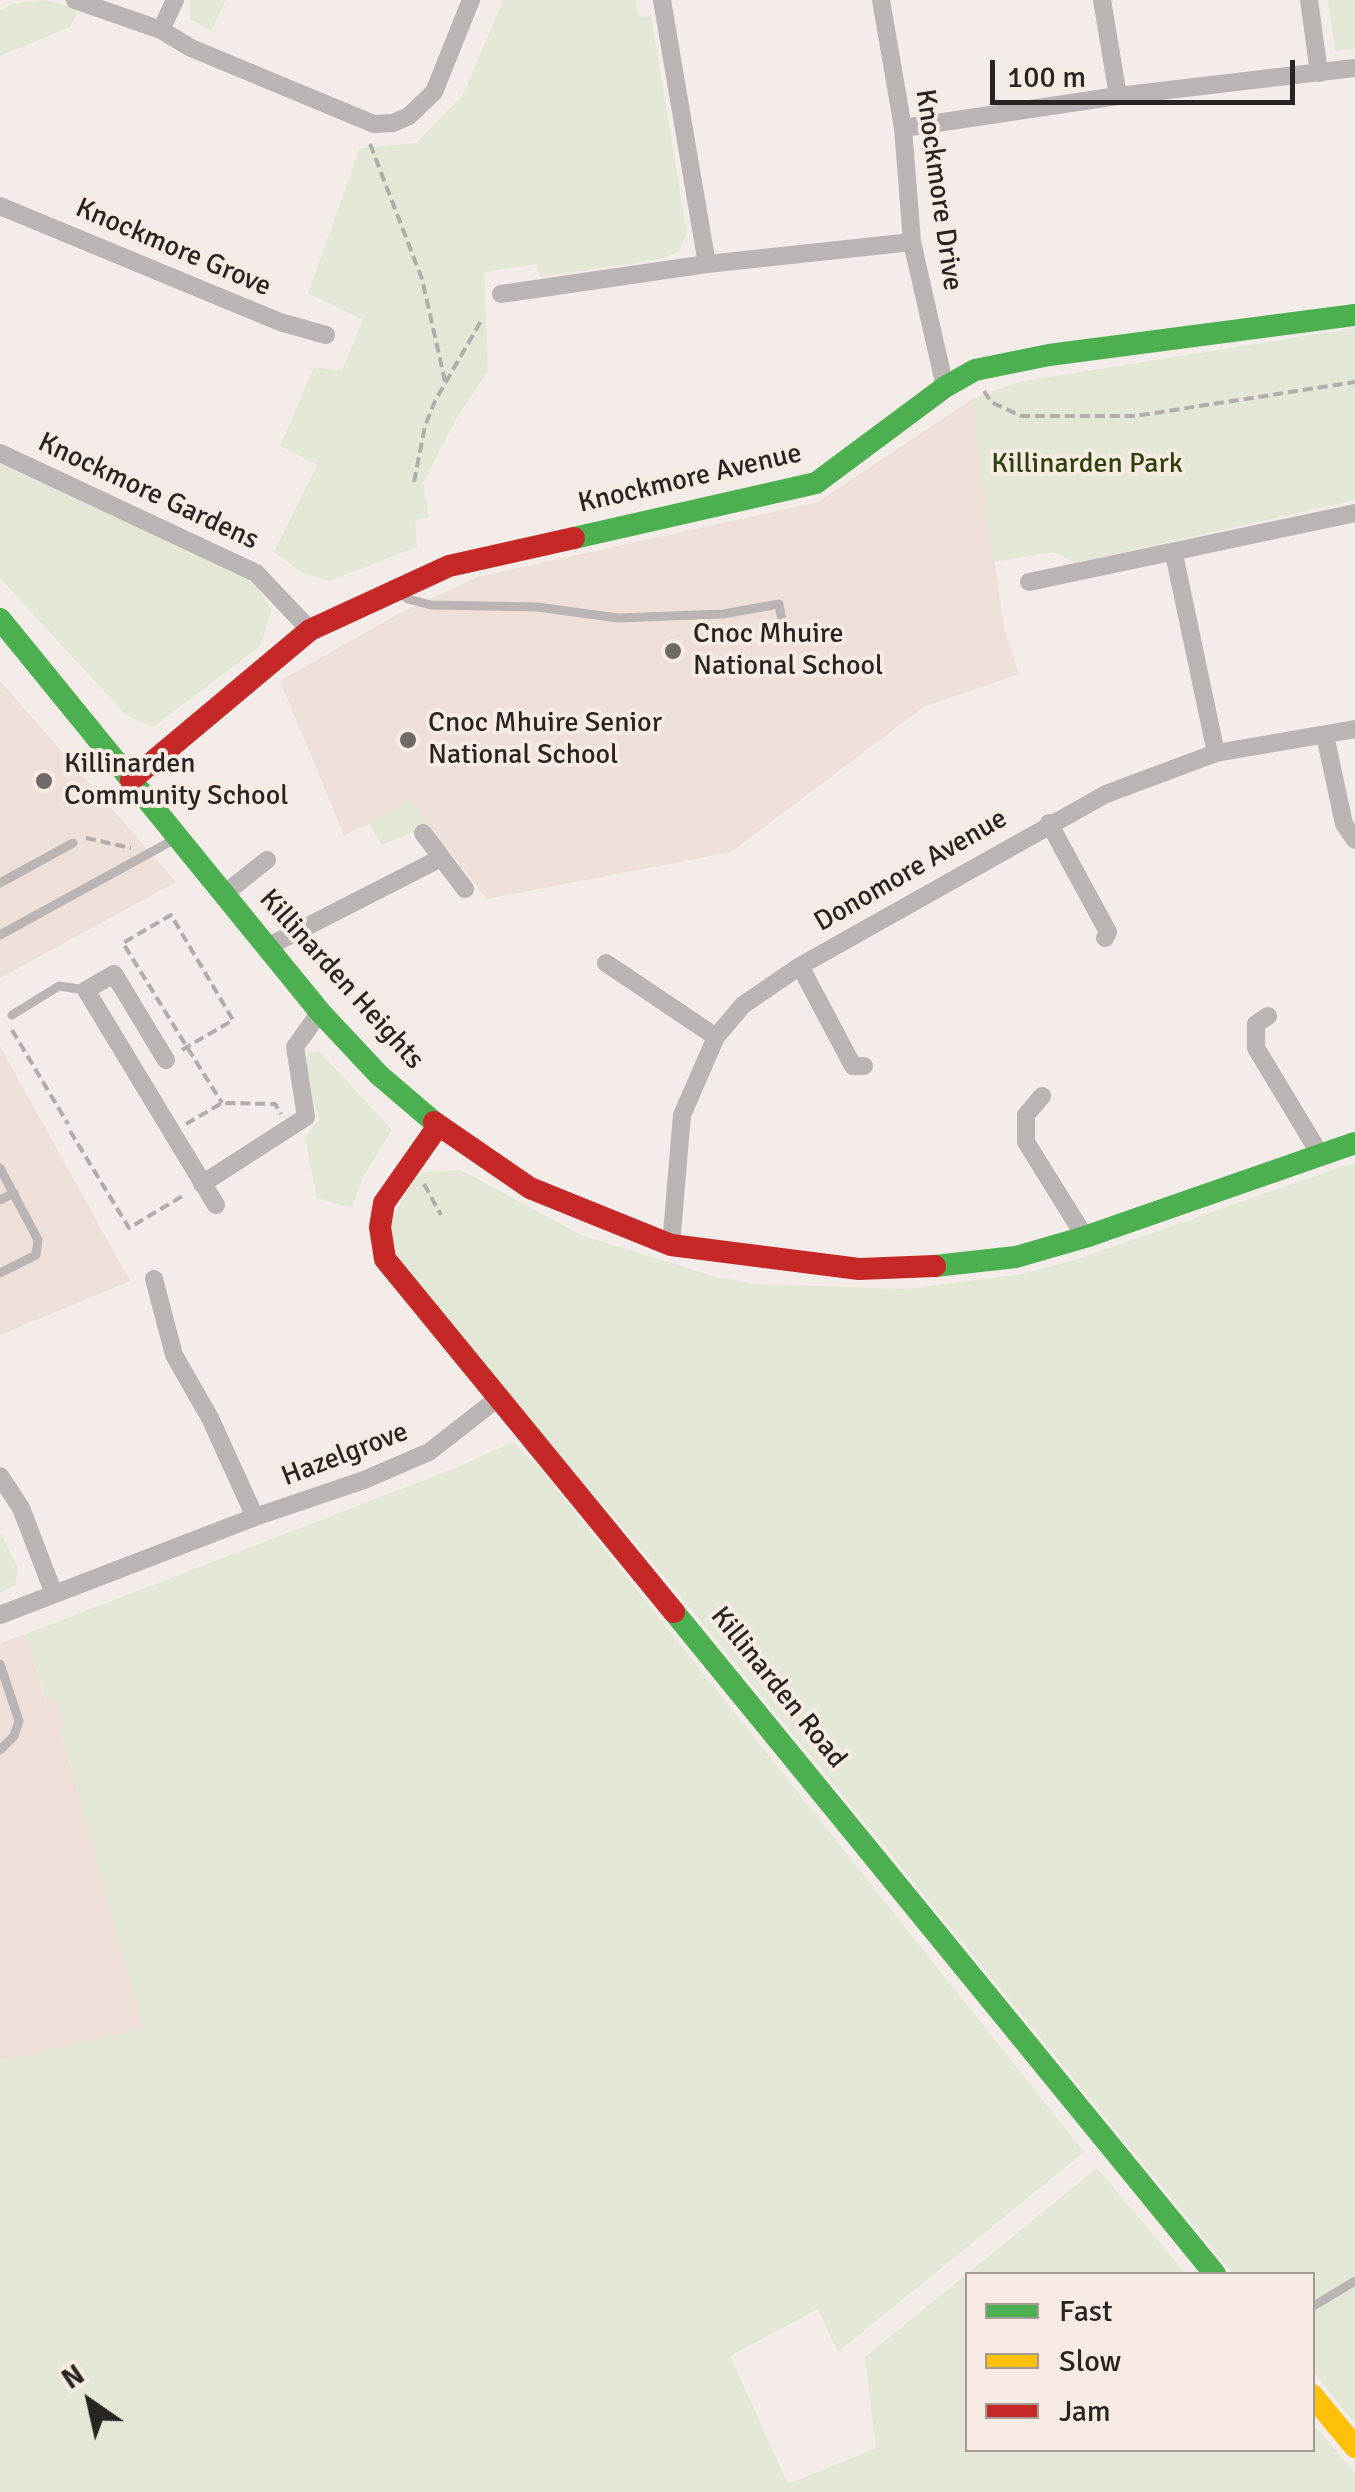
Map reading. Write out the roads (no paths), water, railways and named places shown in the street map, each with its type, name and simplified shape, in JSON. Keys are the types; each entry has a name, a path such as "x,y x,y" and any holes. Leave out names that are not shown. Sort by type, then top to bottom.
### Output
{"street":[{"path":"75,0 161,30 190,48 374,124 393,124 421,108 434,92 471,0"},
{"path":"161,30 175,0"},
{"path":"662,0 706,264"},
{"name":"Knockmore Drive","path":"882,0 903,128 912,242 945,387"},
{"path":"1102,0 1118,96"},
{"path":"1309,0 1319,72"},
{"path":"903,128 1118,96 1355,68"},
{"name":"Knockmore Grove","path":"0,206 280,322 326,335"},
{"path":"501,294 706,264 912,242"},
{"name":"Knockmore Avenue","path":"131,780 310,630 449,566 816,483 945,387 975,370 1050,355 1355,315"},
{"name":"Knockmore Gardens","path":"0,453 256,573 310,630"},
{"path":"1029,582 1355,513"},
{"path":"1174,554 1216,753"},
{"name":"Killinarden Heights","path":"0,620 320,1012 379,1075 438,1126 530,1188 670,1245 792,1265 860,1270 1016,1257 1086,1238 1355,1143"},
{"name":"Donomore Avenue","path":"670,1245 682,1114 716,1037 743,1005 800,966 1106,794 1216,753 1355,728"},
{"path":"1325,735 1344,824 1355,840"},
{"name":"Donomore Avenue","path":"1049,823 1108,932 1106,938"},
{"path":"423,833 465,888"},
{"path":"267,947 442,858"},
{"path":"224,894 267,860"},
{"path":"606,963 716,1037"},
{"name":"Donomore Avenue","path":"800,966 852,1066 864,1066"},
{"path":"166,1060 114,974 86,990 216,1206"},
{"path":"202,1184 306,1117 295,1047 320,1012"},
{"path":"1268,1016 1256,1024 1256,1048 1321,1156"},
{"path":"1042,1096 1026,1115 1026,1142 1086,1238"},
{"name":"Killinarden Road","path":"438,1126 384,1203 380,1227 385,1259 497,1399 565,1474 1213,2272"},
{"name":"Hazelgrove","path":"154,1279 174,1355 210,1418 254,1517"},
{"name":"Hazelgrove","path":"0,1614 254,1517 364,1480 429,1452 497,1399"},
{"path":"0,1476 21,1508 54,1594"},
{"path":"1315,2399 1355,2447"}],"lane":[{"path":"397,588 408,599 431,605 537,607 618,618 724,614 780,604 784,631"},
{"path":"0,935 178,837"},
{"path":"0,883 73,844"},
{"path":"12,1014 59,986 86,990"},
{"path":"0,1168 38,1240 36,1255 0,1273"},
{"path":"0,1200 14,1192"},
{"path":"0,1664 20,1721 14,1736 0,1750"},
{"path":"1315,2304 1355,2282"}],"place":[{"name":"Cnoc Mhuire National School","path":"673,651"},
{"name":"Cnoc Mhuire Senior National School","path":"408,740"},
{"name":"Killinarden Community School","path":"44,781"}],"park label":[{"name":"Killinarden Park","path":"1087,465"}]}
